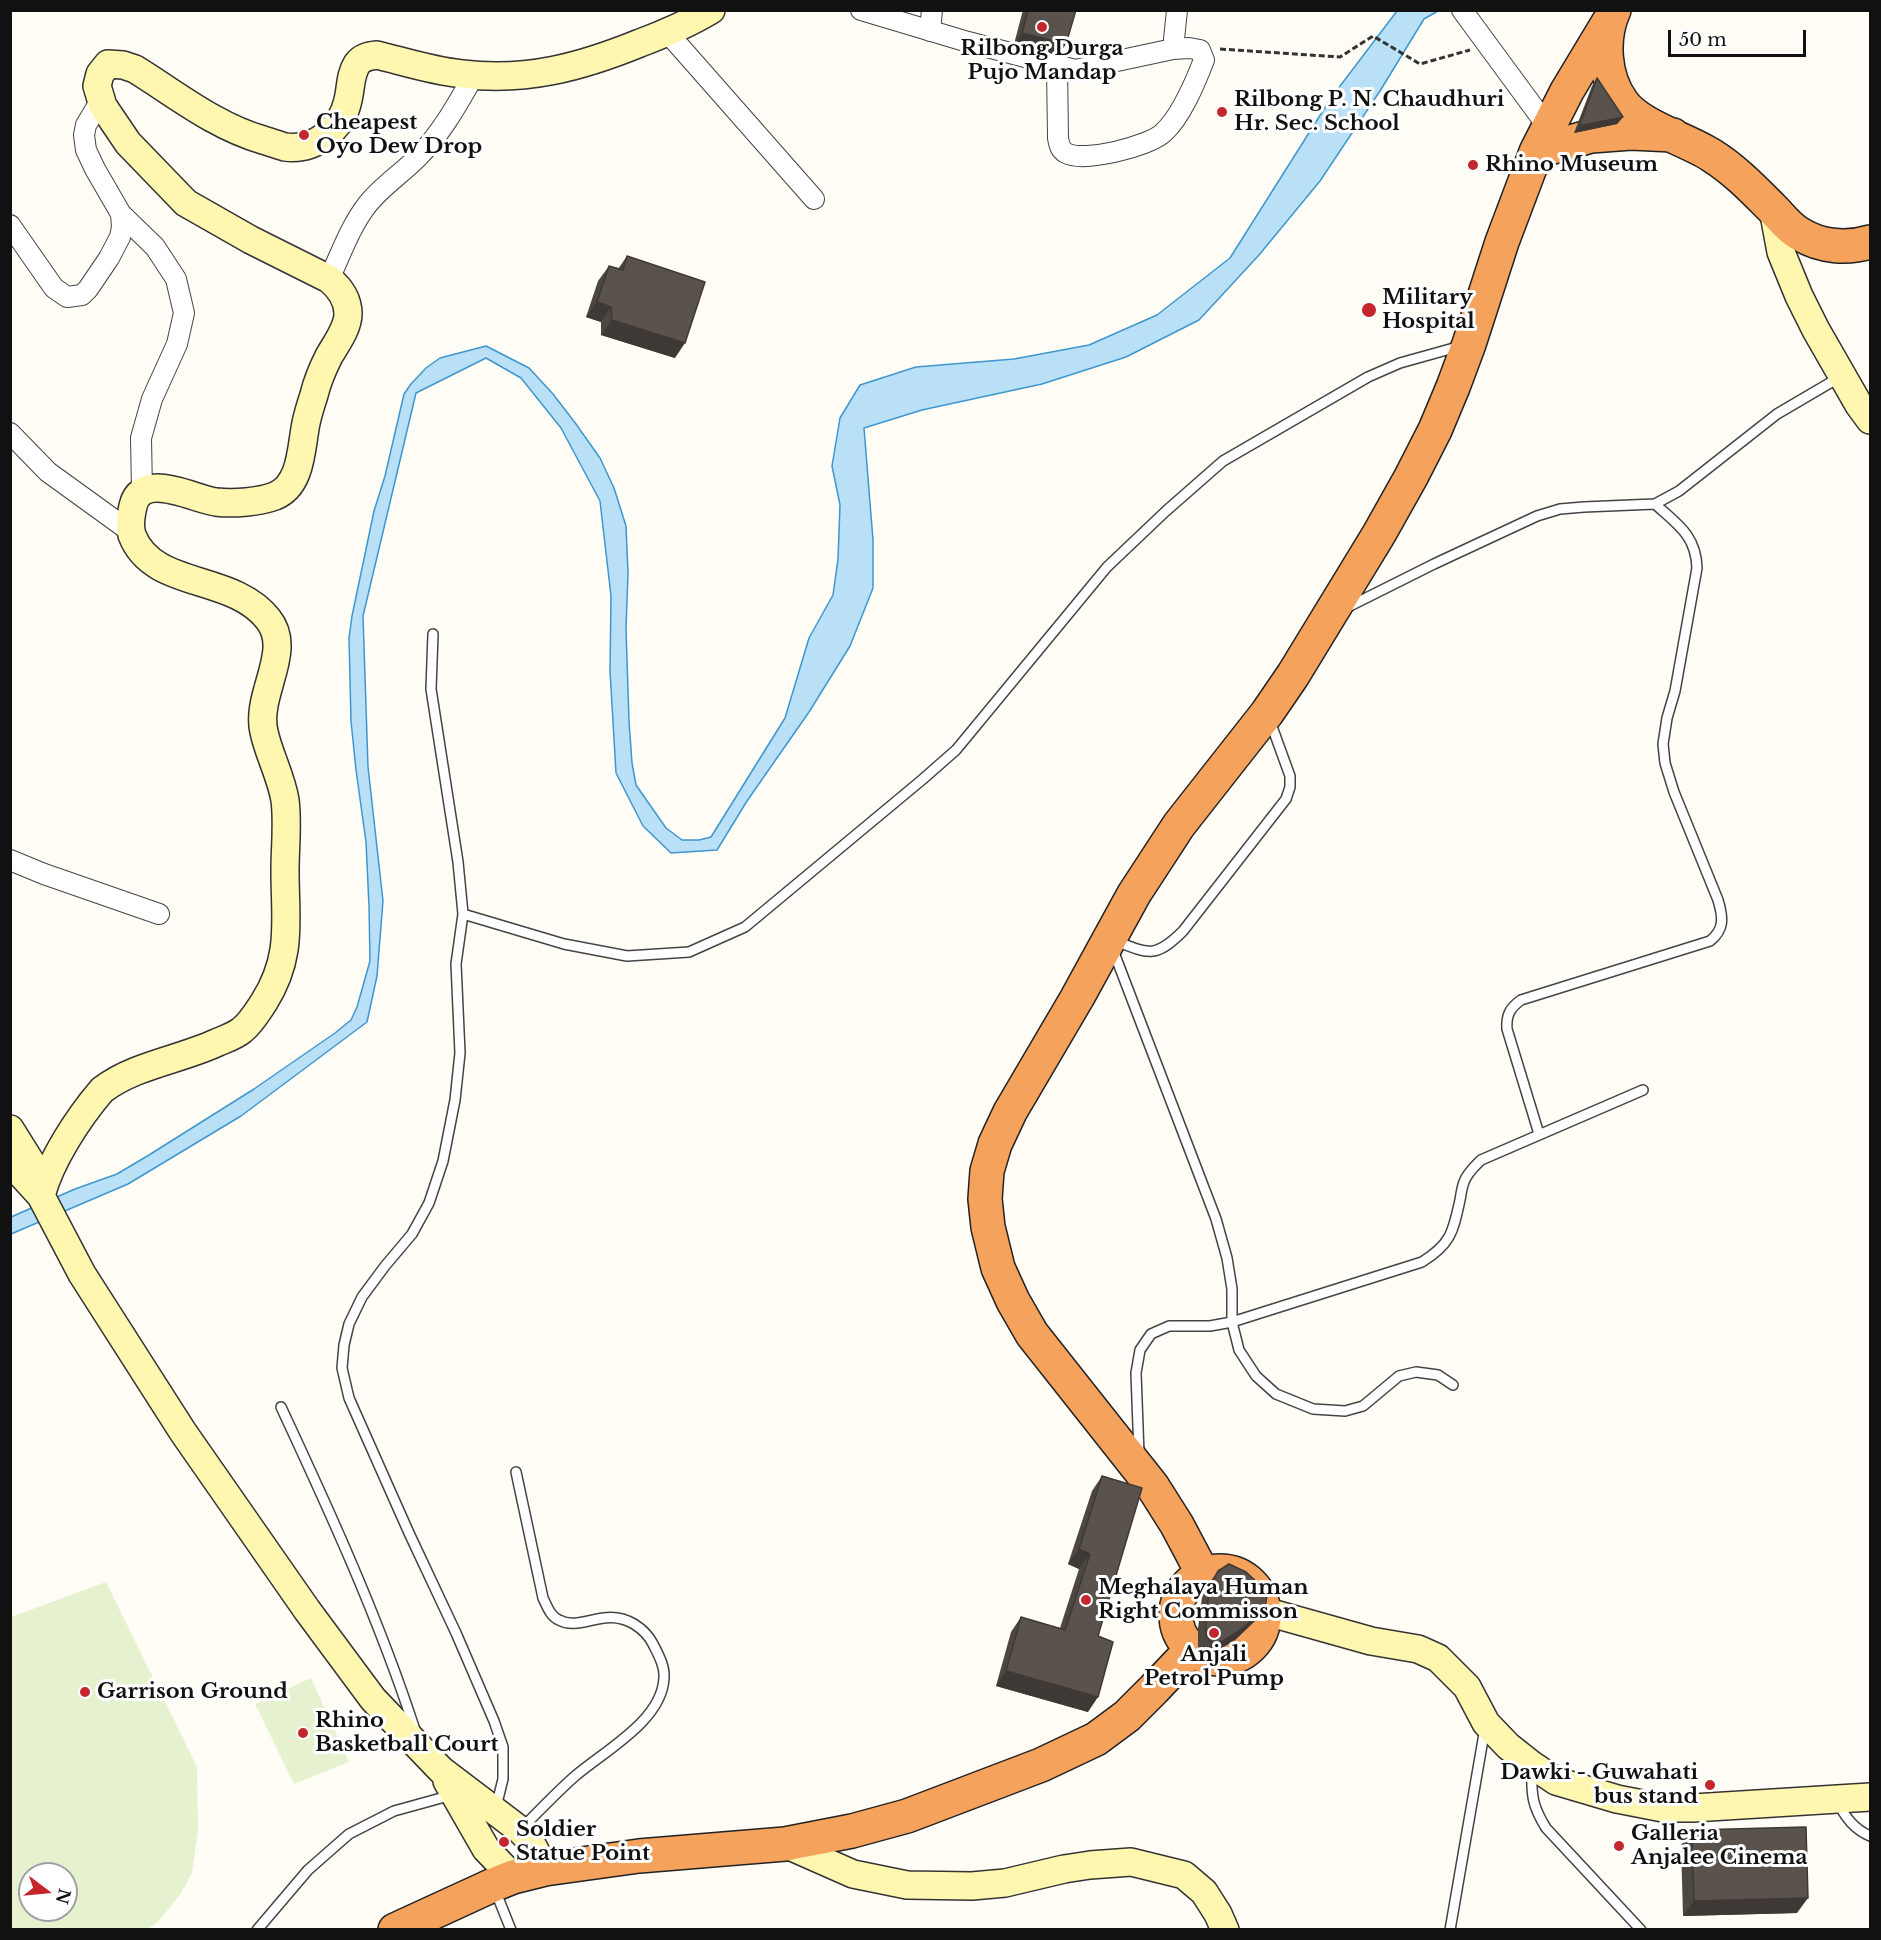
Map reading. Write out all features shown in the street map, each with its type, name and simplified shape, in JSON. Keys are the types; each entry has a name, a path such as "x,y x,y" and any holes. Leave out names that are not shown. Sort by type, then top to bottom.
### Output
{"highway":[{"path":"1612,15 1607,47 1607,69 1616,93 1623,105 1634,116 1712,156 1745,180 1799,234 1817,242 1838,246 1870,242"},
{"path":"1203,1574 1177,1525 1153,1487 1032,1334 1013,1301 998,1268 988,1227 985,1199 987,1171 1010,1112 1153,862 1267,713 1330,616 1416,468 1435,430 1469,344 1502,242 1542,140 1572,82 1612,15"},
{"path":"1542,140 1631,133 1673,135"},
{"path":"1217,1571 1230,1572 1243,1577 1261,1598 1264,1611 1263,1624 1251,1646 1240,1654 1215,1659 1203,1656 1192,1649 1178,1628 1177,1609 1184,1591 1192,1581 1203,1574 1217,1571"},
{"path":"395,1929 503,1881 545,1869 639,1856 785,1844 852,1832 907,1816 1050,1761 1096,1738 1127,1716 1192,1649"}],"street":[{"path":"41,1196 44,1183 61,1148 102,1090 138,1070 207,1047 243,1030 272,989 284,956 287,935 286,812 275,764 263,731 262,715 278,647 276,631 267,617 247,600 218,586 163,570 151,562 139,549 131,532 131,514 134,500 142,491 161,487 219,502 254,501 274,496 285,490 294,478 299,462 315,389 349,316 340,288 330,279 252,240 186,203 128,143 103,106 97,86 100,74 108,64 135,69 220,124 239,133 286,147 304,146 328,135 338,125 348,102 351,81 357,64 368,56 377,55 438,70 474,75 523,76 561,70 607,57 667,32 711,10"},
{"path":"861,10 930,32 1075,70 1173,49 1200,50 1204,60 1190,92 1165,132 1142,145 1093,156 1075,156 1067,154 1060,148 1058,66"},
{"path":"930,32 933,10"},
{"path":"1173,49 1178,10"},
{"path":"1466,17 1486,45 1542,140"},
{"path":"667,32 814,200"},
{"path":"330,279 354,227 367,206 438,135 474,75"},
{"path":"101,100 86,125 84,135 86,150 122,214 155,247 176,279 184,313 177,344 152,399 141,438 142,491"},
{"path":"1773,209 1781,252 1799,296 1816,330 1870,420"},
{"path":"10,225 54,288 67,297 76,297 88,289 109,258 120,237 122,214"},
{"path":"10,433 48,472 131,532"},
{"path":"10,860 159,914"},
{"path":"10,1129 35,1169 41,1196"},
{"path":"10,1162 41,1196 82,1274 183,1432 307,1610 374,1699 441,1770 520,1830 529,1839 545,1869"},
{"path":"1264,1611 1371,1641 1418,1649 1438,1658 1467,1687 1486,1723 1508,1746 1556,1781 1578,1789 1664,1808 1870,1797"},
{"path":"441,1770 503,1881"},
{"path":"785,1844 854,1874 907,1885 972,1886 1005,1883 1064,1869 1131,1862 1184,1875 1204,1892 1225,1929"}],"lane":[{"path":"463,914 564,944 627,956 689,952 745,927 956,750 1107,567 1223,461 1368,377 1400,363 1469,344"},
{"path":"1330,616 1537,516 1572,508 1654,504 1679,491 1777,414 1842,375"},
{"path":"1539,1134 1507,1029 1506,1020 1512,1007 1521,1000 1710,941 1718,934 1721,927 1718,900 1674,792 1665,763 1663,744 1681,659 1697,568 1697,556 1687,534 1654,504"},
{"path":"433,634 431,689 458,862 463,914 456,964 460,1053 455,1100 443,1161 429,1203 412,1234 362,1297 349,1324 342,1368 349,1398 456,1633 500,1738 503,1747 503,1779 494,1812"},
{"path":"1108,938 1147,952 1158,951 1170,944 1183,931 1286,799 1290,787 1290,776 1267,713"},
{"path":"1108,938 1216,1219 1227,1257 1232,1289 1232,1322 1239,1350 1256,1376 1276,1394 1313,1410 1345,1411 1363,1406 1399,1376 1416,1372 1438,1375 1453,1385"},
{"path":"1140,1470 1136,1372 1140,1350 1151,1334 1169,1326 1210,1326 1232,1322 1422,1262 1438,1252 1447,1241 1454,1228 1464,1182 1470,1171 1481,1160 1643,1090"},
{"path":"281,1407 336,1526 406,1704 421,1749"},
{"path":"516,1472 543,1598 549,1612 559,1620 573,1623 607,1616 625,1619 640,1628 651,1639 660,1658 664,1676 662,1695 636,1728 574,1778 520,1830"},
{"path":"1450,1929 1486,1723"},
{"path":"1532,1765 1531,1793 1536,1811 1546,1828 1641,1929"},
{"path":"257,1929 308,1870 349,1834 394,1811 454,1794"},
{"path":"1836,1799 1846,1819 1858,1831 1870,1836"},
{"path":"503,1881 511,1929"}],"path":[{"path":"1200,50 1340,57 1373,36 1420,64 1486,45"}],"green space":[{"name":"Garrison Ground","path":"106,1582 197,1767 198,1831 192,1873 180,1895 157,1923 147,1929 11,1929 11,1617"},
{"name":"Rhino Basketball Court","path":"311,1678 349,1762 294,1784 255,1704"}],"water":[{"path":"1397,11 1438,11 1424,19 1380,91 1320,181 1259,255 1199,320 1126,357 1042,384 922,410 864,428 873,540 873,588 850,646 717,850 671,853 643,826 616,773 610,671 611,596 600,501 561,428 521,378 486,358 416,393 363,616 368,767 383,901 377,976 367,1022 241,1116 128,1184 11,1234 11,1217 75,1189 117,1174 254,1089 351,1020 370,961 366,842 351,721 349,638 374,511 385,476 404,394 426,368 440,358 486,346 529,368 553,394 600,458 614,488 626,526 629,721 636,785 666,828 682,840 711,837 785,718 809,638 833,595 838,559 840,505 832,466 840,418 860,385 916,367 1014,359 1089,345 1157,315 1230,258 1331,98"}],"building":[{"name":"Rilbong Durga Pujo Mandap","path":"1028,10 1076,10 1066,44 1022,33"},
{"path":"1597,78 1623,117 1579,126"},
{"path":"627,256 705,282 685,343 612,320 611,307 597,302 609,266 623,270"},
{"name":"Meghalaya Human Right Commisson","path":"1102,1476 1142,1488 1098,1636 1113,1642 1098,1697 1006,1671 1021,1617 1065,1630 1090,1554 1079,1549"},
{"path":"1229,1564 1246,1572 1260,1585 1267,1596 1265,1608 1243,1628 1223,1641 1212,1643 1206,1636 1210,1586 1218,1571"},
{"path":"1806,1827 1808,1898 1694,1901 1692,1830"}],"place":[{"name":"Rilbong Durga Pujo Mandap","path":"1042,27"},
{"name":"Rilbong P. N. Chaudhuri Hr. Sec. School","path":"1222,112"},
{"name":"Cheapest Oyo Dew Drop","path":"304,135"},
{"name":"Rhino Museum","path":"1473,165"},
{"name":"Military Hospital","path":"1369,310"},
{"name":"Meghalaya Human Right Commisson","path":"1086,1600"},
{"name":"Anjali Petrol Pump","path":"1214,1633"},
{"name":"Garrison Ground","path":"85,1692"},
{"name":"Rhino Basketball Court","path":"303,1733"},
{"name":"Dawki - Guwahati bus stand","path":"1710,1785"},
{"name":"Soldier Statue Point","path":"504,1842"},
{"name":"Galleria Anjalee Cinema","path":"1619,1846"}]}
